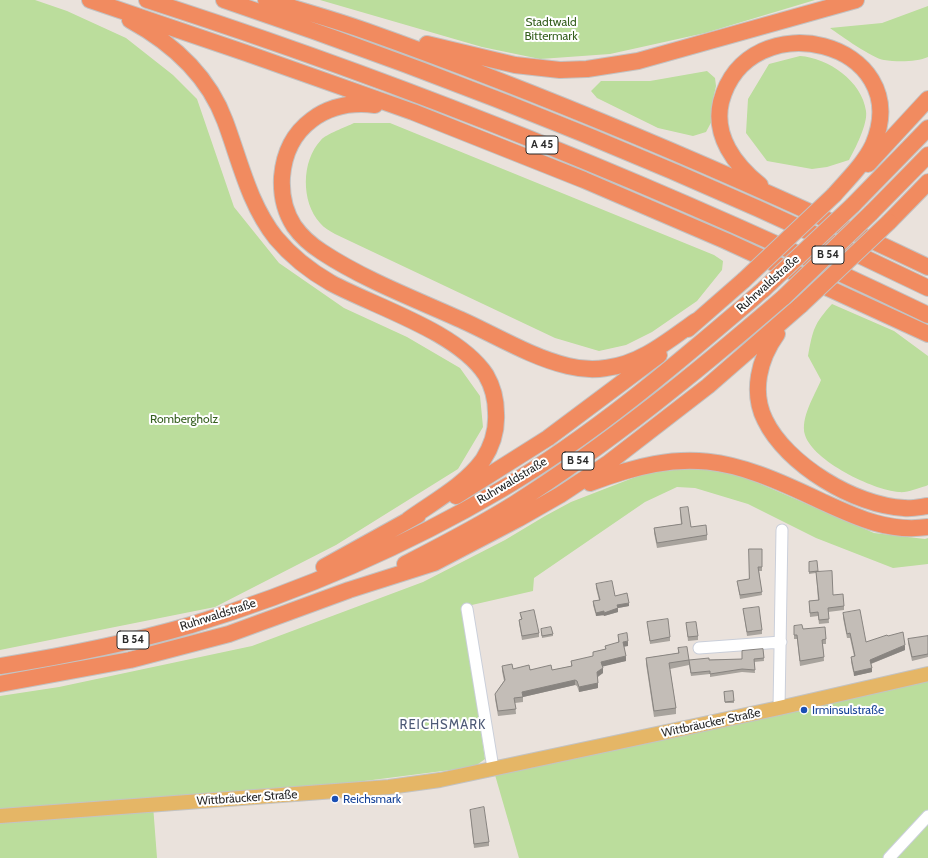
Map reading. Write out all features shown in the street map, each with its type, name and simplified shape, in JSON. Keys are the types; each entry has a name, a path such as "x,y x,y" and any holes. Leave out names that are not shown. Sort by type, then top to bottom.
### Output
{"highway":[{"path":"89,0 246,53 413,112 584,180 685,223 928,334"},
{"path":"89,0 117,13 149,32 182,56 200,76 220,108 256,207 276,238 296,259 332,283 402,316 445,340 467,355 486,375 493,390 497,418 495,433 490,446 483,459 471,473 408,520"},
{"name":"A 45","path":"146,0 366,76 576,158 733,225 928,315"},
{"name":"A 45","path":"224,0 373,52 600,141 796,225 928,288"},
{"path":"266,0 364,30 515,65 560,70 586,70 638,61 856,0"},
{"path":"364,30 607,124 787,202 928,267"},
{"path":"787,202 760,185 730,154 724,140 720,117 723,92 736,67 744,58 759,47 787,36 814,37 840,46 861,63 876,91 879,121 872,146 865,158 834,195"},
{"path":"262,600 356,551 408,520 457,495 548,438 634,376 667,349 696,321 744,280 870,162 928,99"},
{"path":"413,112 361,103 346,104 319,114 307,124 292,142 286,152 281,188 286,208 294,225 306,240 321,252 368,277 528,350 568,366 587,369 607,368 626,364 644,356 696,321"},
{"name":"Ruhrwaldstraße","path":"0,666 134,640 192,625 302,587 389,549 502,489 560,451 641,392 764,289 853,205 928,128"},
{"name":"B 54","path":"350,590 440,546 513,504 575,464 662,399 784,297 871,213 928,155"},
{"path":"350,590 434,563 560,495 612,460 696,396 801,305 889,222 928,182"},
{"path":"801,305 773,340 760,369 757,387 764,420 786,449 806,467 829,483 855,496 881,505 904,509 928,506"},
{"path":"894,318 928,339"},
{"path":"560,495 615,473 640,466 673,460 701,460 735,466 764,475 873,523 896,528 928,527"},
{"name":"Ruhrwaldstraße","path":"0,684 130,660 184,647 229,634 350,590"}],"main road":[{"name":"Wittbräucker Straße","path":"0,816 389,787 440,780 779,708 928,674"}],"street":[{"path":"779,708 782,530"},
{"path":"467,609 493,768"},
{"path":"700,648 781,642"},
{"path":"889,858 928,816"}],"green space":[{"name":"Rombergholz","path":"0,0 35,0 67,11 126,38 173,75 197,99 234,207 279,263 344,308 407,337 460,368 480,396 483,427 458,469 336,545 215,607 0,650"},
{"name":"Stadtwald Bittermark","path":"320,0 815,0 705,33 610,54 540,59 482,47"},
{"path":"928,6 928,57 923,59 907,61 884,60 872,55 830,28 882,23"},
{"path":"800,56 822,61 832,66 851,81 863,100 866,111 865,123 849,160 827,167 812,169 767,161 746,133 748,99 769,64"},
{"path":"707,71 715,78 716,86 712,104 714,117 706,132 693,136 658,128 597,98 591,91 601,81 650,81"},
{"path":"354,123 390,123 714,255 723,261 722,270 697,301 652,332 626,345 599,351 555,338 335,234 322,225 309,204 307,193 307,170 310,159 314,149 321,140"},
{"path":"832,304 894,331 928,356 928,485 902,492 874,486 831,464 819,455 810,445 805,435 804,428 806,414 821,380 808,356 815,327"},
{"path":"691,467 724,471 749,479 874,533 925,539 928,538 928,564 893,568 816,538 748,504 695,488 677,487 645,502 534,578 533,591 463,607 485,759 474,767 286,791 0,810 0,696 59,687 252,646 423,582 505,540 571,502 656,469"},
{"path":"928,674 928,858 519,858 493,768"},
{"path":"153,805 157,858 0,858 0,816"}],"building":[{"path":"688,507 691,527 706,525 707,535 657,543 654,528 682,524 680,508"},
{"path":"749,549 762,549 762,567 758,567 762,592 740,595 737,581 749,579"},
{"path":"817,561 818,571 809,572 809,562"},
{"path":"832,571 833,595 843,594 844,606 828,608 829,619 819,620 818,612 810,613 809,601 819,600 816,572"},
{"path":"612,581 615,596 627,593 629,603 617,605 618,608 604,613 604,611 596,613 593,601 600,600 596,584"},
{"path":"759,607 762,630 747,632 743,609"},
{"path":"534,610 539,633 522,636 519,620 522,619 520,613"},
{"path":"860,610 866,642 887,635 903,632 905,645 870,660 872,668 854,672 851,657 855,656 850,633 847,634 843,613"},
{"path":"668,619 670,637 650,641 647,622"},
{"path":"696,622 698,636 688,637 686,623"},
{"path":"802,625 803,629 825,627 826,639 822,640 824,657 800,661 797,635 794,635 794,626"},
{"path":"551,627 553,634 542,636 541,629"},
{"path":"627,633 628,641 623,642 626,656 601,662 603,668 597,672 598,683 579,687 577,681 575,680 522,692 523,697 514,698 516,709 498,711 495,694 505,680 502,666 512,664 513,669 529,665 530,670 551,665 552,670 572,666 571,661 593,656 593,652 606,649 605,646 619,642 618,635"},
{"path":"928,636 928,654 912,657 908,639"},
{"path":"687,647 689,660 669,663 676,708 654,711 646,658 679,653 678,648"},
{"path":"763,649 764,658 754,659 755,670 742,669 710,674 710,671 691,673 689,660 709,658 709,660 742,659 742,651"},
{"path":"733,691 734,701 725,702 724,692"},
{"path":"484,807 489,842 474,844 470,810"}],"place":[{"name":"Irminsulstraße","path":"804,710"},
{"name":"Reichsmark","path":"335,799"}],"district":[{"name":"REICHSMARK","path":"443,725"}]}
